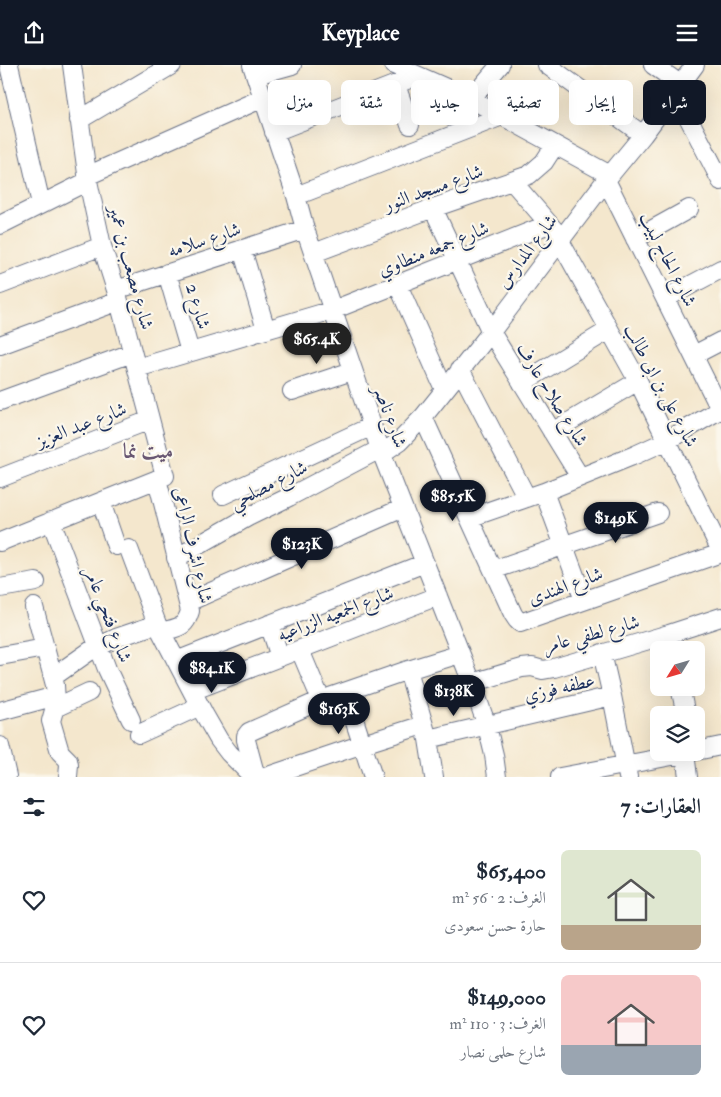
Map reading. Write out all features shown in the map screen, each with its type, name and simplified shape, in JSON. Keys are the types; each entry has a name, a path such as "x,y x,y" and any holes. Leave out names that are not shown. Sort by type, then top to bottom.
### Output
{"street":[{"path":"9,65 41,204"},
{"name":"شارع مصعب بن عمير","path":"72,65 87,178 102,246 150,420 161,478"},
{"path":"79,120 144,73 172,65"},
{"path":"254,70 292,65"},
{"path":"394,65 426,80"},
{"path":"478,91 500,65"},
{"path":"547,65 643,135"},
{"path":"653,65 669,80"},
{"name":"شارع المدارس","path":"683,80 695,65"},
{"name":"شارع ناصر","path":"254,70 352,371 381,452 472,683 487,726 497,777"},
{"path":"401,83 417,76"},
{"path":"0,225 87,178 263,98"},
{"path":"401,99 410,125"},
{"path":"274,132 341,106"},
{"path":"296,196 488,121"},
{"path":"518,125 608,178"},
{"name":"شارع المدارس","path":"381,452 400,441 424,417 650,125"},
{"path":"695,125 721,181"},
{"name":"شارع مسجد النور","path":"314,253 433,208 529,175 544,162 554,145"},
{"name":"شارع الحاج لبيب","path":"608,178 635,239 721,410"},
{"name":"شارع على بن ابى طالب","path":"512,181 550,224 561,240 638,381 721,552"},
{"name":"شارع صلاح عارف","path":"433,208 491,332 580,477"},
{"path":"635,239 690,209"},
{"name":"شارع جمعه منطاوي","path":"0,401 134,360 190,352 333,310 550,224"},
{"name":"شارع سلامه","path":"0,345 167,273 305,229"},
{"path":"0,285 102,246"},
{"path":"242,249 266,329"},
{"path":"666,298 721,269"},
{"name":"شارع 2","path":"167,273 190,352"},
{"path":"398,285 444,389"},
{"path":"522,383 609,330"},
{"path":"694,355 721,341"},
{"path":"460,369 527,498"},
{"path":"292,391 352,371"},
{"path":"552,432 638,381"},
{"path":"470,518 544,492 628,458 668,440 721,410"},
{"path":"424,417 493,570 658,513"},
{"name":"شارع عبد العزيز","path":"0,478 150,420"},
{"path":"223,495 372,426"},
{"name":"شارع مصلحي","path":"176,558 248,517 381,452"},
{"path":"0,542 161,478"},
{"name":"شارع اشرف الراعى","path":"159,628 183,625 188,621 190,611 176,558 161,478"},
{"path":"544,492 584,600"},
{"path":"101,501 159,628 212,728 224,746 254,777"},
{"path":"188,602 403,508"},
{"name":"شارع فتحي عامر","path":"51,521 107,669 135,727"},
{"name":"شارع الهندى","path":"493,570 513,614 520,623 721,552"},
{"path":"176,661 425,563"},
{"path":"0,588 36,582"},
{"name":"شارع الجمعيه الزراعيه","path":"135,727 280,657 438,596"},
{"path":"34,607 55,685 56,702 51,721 60,752 68,760 68,777"},
{"name":"شارع لطفي عامر","path":"672,641 721,617"},
{"path":"269,624 280,657"},
{"path":"53,677 90,651 116,639 159,628"},
{"name":"شارع لطفي عامر","path":"472,683 522,668 532,667 543,670 602,653 650,645"},
{"path":"0,656 45,648"},
{"path":"300,650 321,701"},
{"path":"254,777 246,740 248,733 321,701 460,653"},
{"path":"602,653 627,771"},
{"path":"408,670 425,732 434,777"},
{"path":"0,711 56,702 89,692"},
{"path":"345,693 373,777"},
{"name":"عطفه فوزي","path":"254,777 298,772 363,744 425,732 487,726 612,696"},
{"path":"0,746 4,776"},
{"path":"705,749 721,746"},
{"path":"563,777 627,771 660,761"},
{"path":"687,761 688,777"}],"district":[{"name":"ميت نما","path":"148,451"}]}
